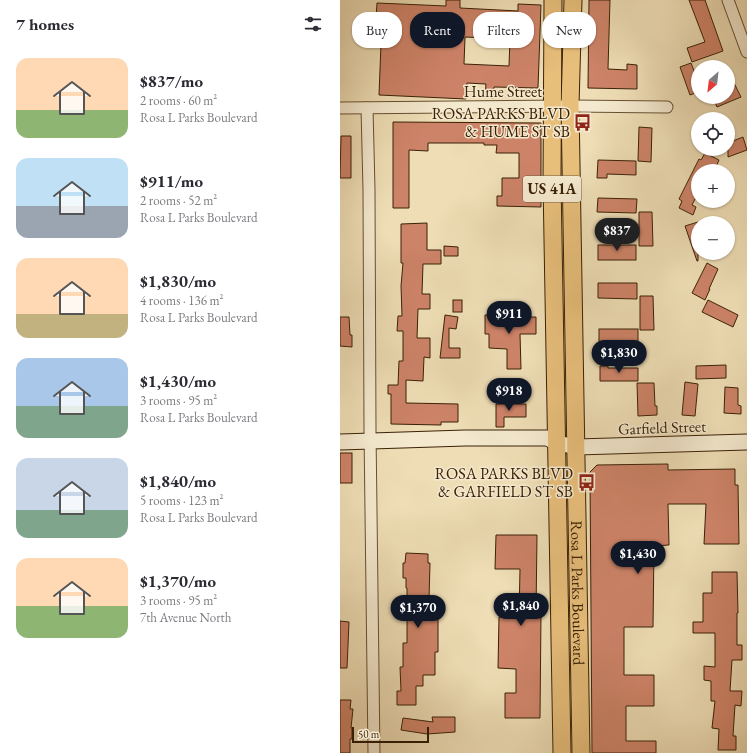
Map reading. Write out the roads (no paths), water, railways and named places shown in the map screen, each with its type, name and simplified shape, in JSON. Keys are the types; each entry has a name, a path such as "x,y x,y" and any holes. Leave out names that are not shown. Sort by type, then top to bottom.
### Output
{"main road":[{"name":"Rosa L Parks Boulevard","path":"553,0 552,182 562,753"},
{"name":"Rosa L Parks Boulevard","path":"573,0 570,106 577,447 581,753"}],"street":[{"path":"728,0 747,52"},
{"name":"Hume Street","path":"340,108 552,106 667,107"},
{"path":"367,108 374,753"},
{"name":"Garfield Street","path":"340,442 465,438 547,438 577,447 747,442"}],"place":[{"name":"ROSA PARKS BLVD & HUME ST SB","path":"583,122"},
{"name":"ROSA PARKS BLVD & GARFIELD ST SB","path":"586,482"}]}
